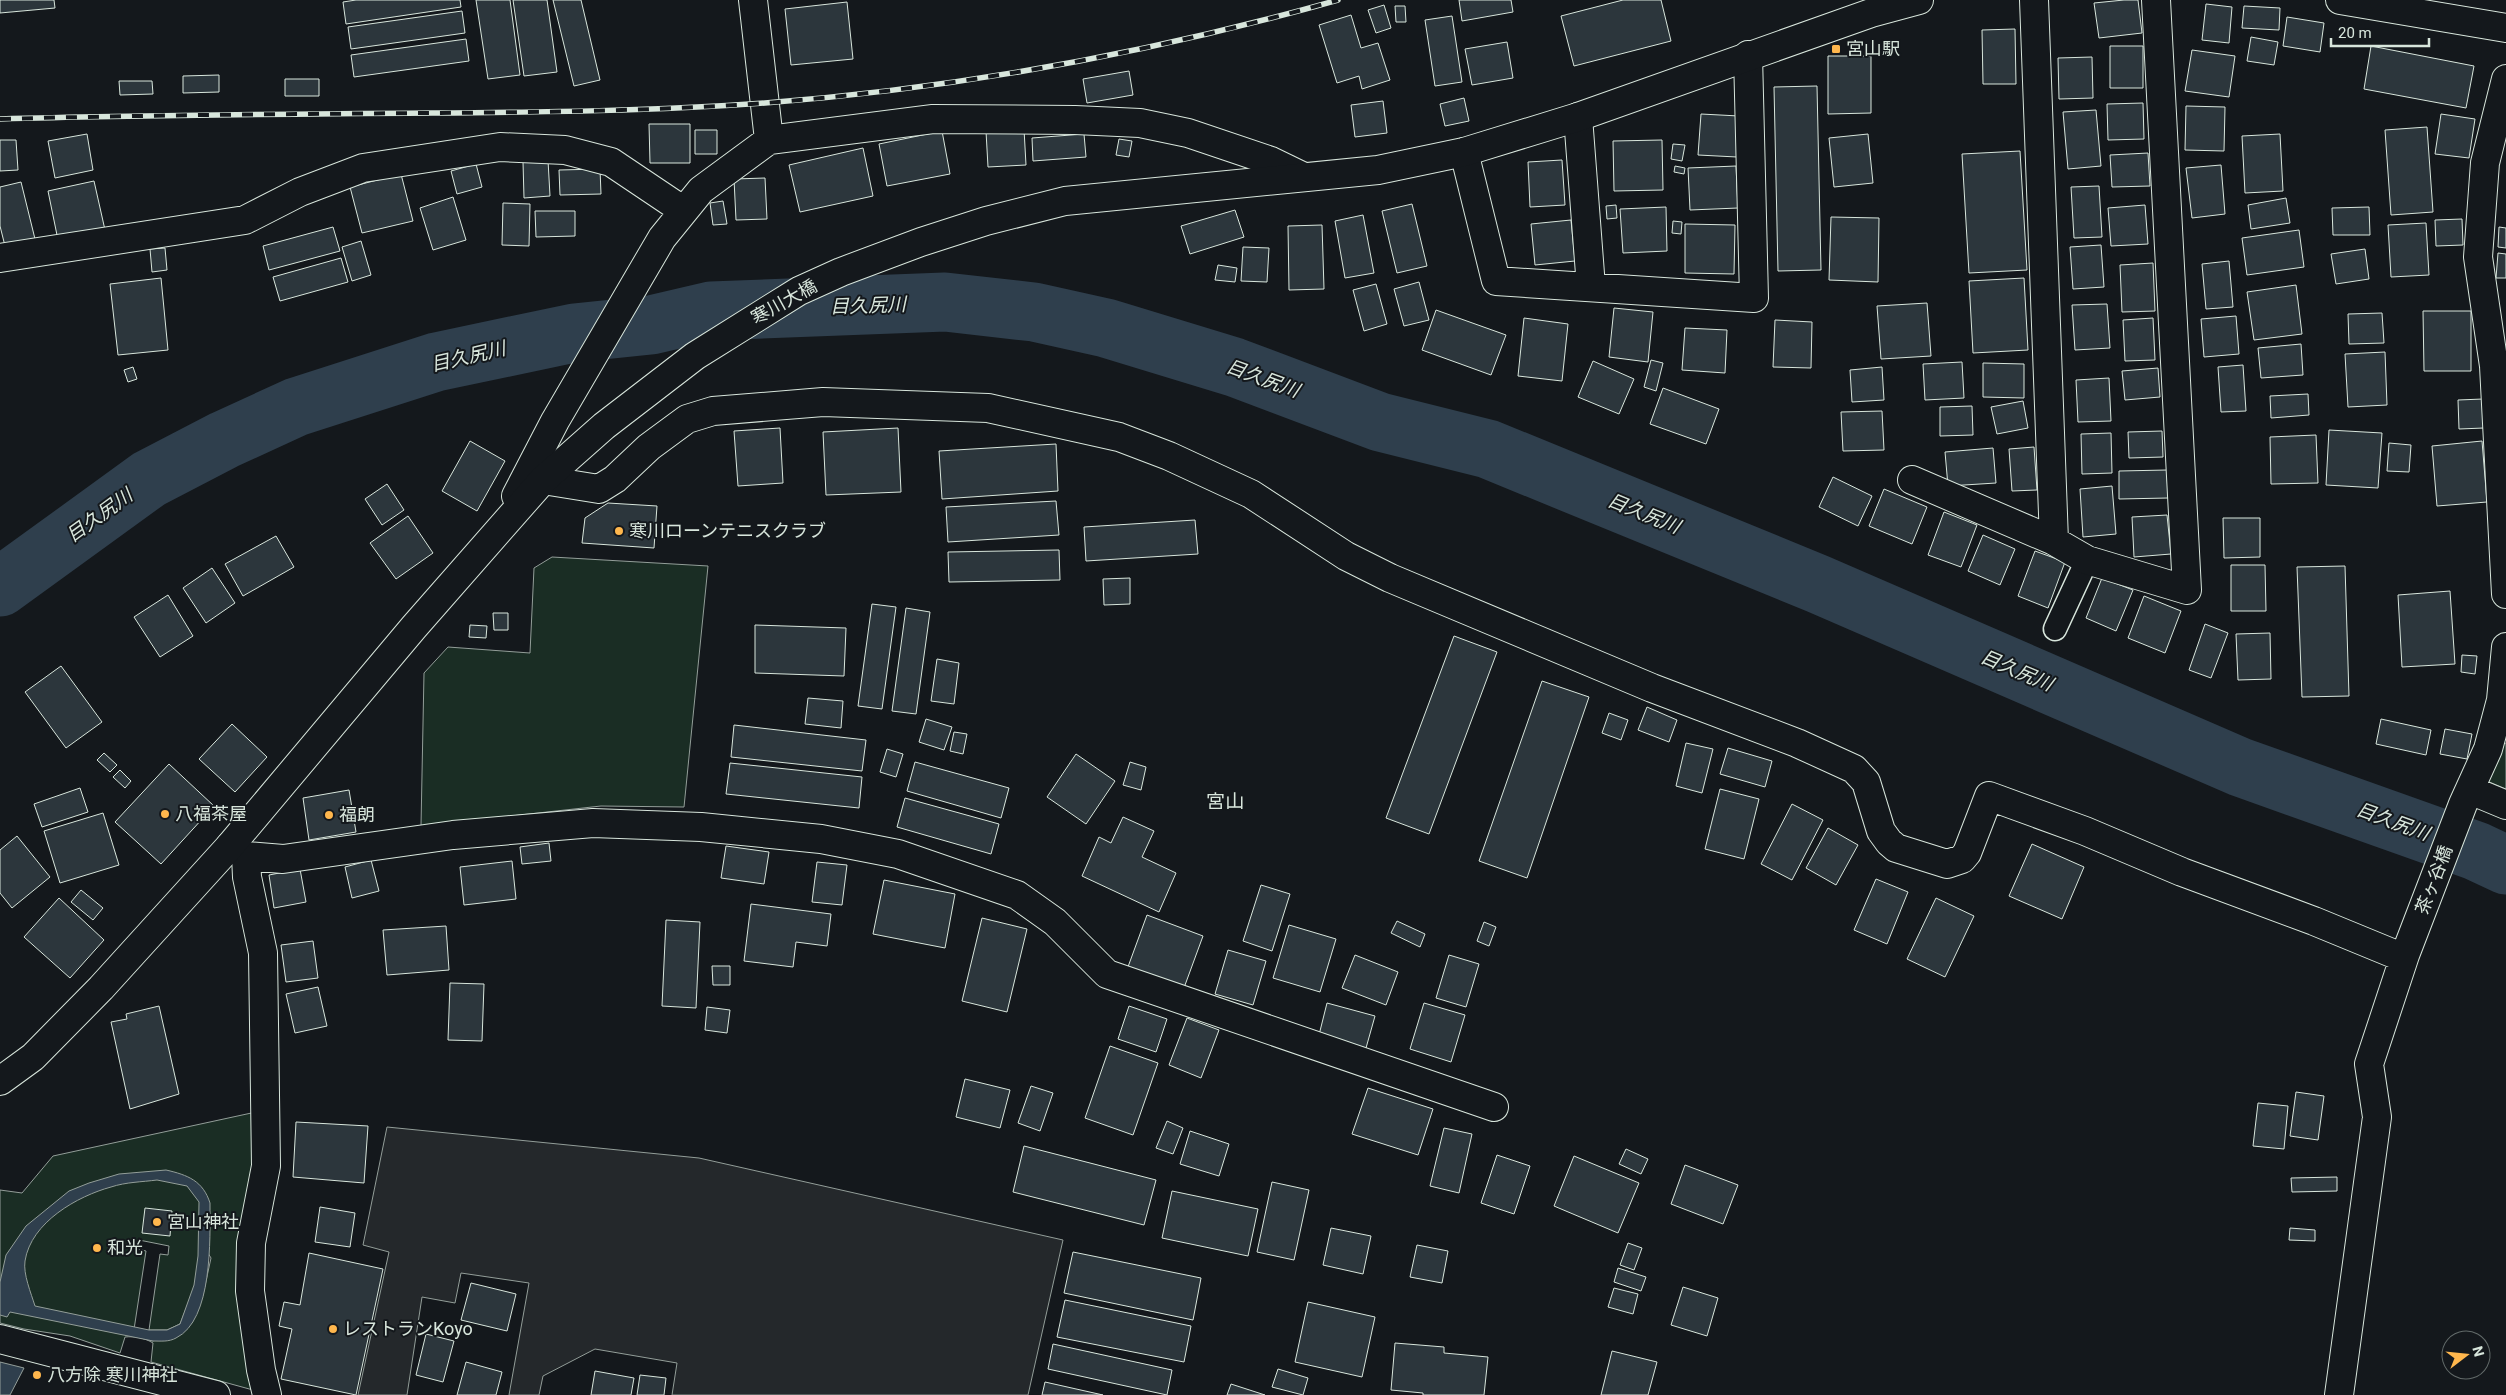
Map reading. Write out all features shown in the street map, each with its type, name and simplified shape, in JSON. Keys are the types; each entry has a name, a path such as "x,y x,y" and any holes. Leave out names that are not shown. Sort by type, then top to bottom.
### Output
{"street":[{"path":"753,0 769,140"},
{"name":"寒川大橋","path":"498,532 543,480 604,426 695,356 799,291 867,262 986,221 1065,201 1378,170 1464,152 1578,117 1748,55 1872,13 1919,0"},
{"path":"2034,0 2054,541"},
{"path":"1912,480 2054,541 2087,560 2187,590 2156,0"},
{"path":"2340,0 2506,28"},
{"path":"1464,152 1496,281 1754,298 1748,55"},
{"path":"2506,79 2485,163 2478,257 2494,366 2506,594"},
{"path":"1578,117 1591,287"},
{"path":"0,1081 33,1057 238,851 408,634 498,532 556,421 655,250 684,211 701,190 769,140 933,119 1075,120 1140,123 1198,136 1271,161 1304,177"},
{"path":"0,258 245,220 300,192 362,168 500,147 565,150 611,162 684,211"},
{"path":"543,480 599,489 687,419 713,411 823,402 988,408 1119,437 1169,456 1251,494 1346,556 1390,578 1652,688 1797,743 1854,769 1866,782 1881,831 1896,848 1947,864 1962,859 1967,853 1989,796 2085,831 2182,872 2405,957"},
{"path":"2056,629 2087,560"},
{"name":"茶ヶ谷橋","path":"2340,1395 2378,1117 2369,1064 2405,957 2467,797 2499,732 2506,647"},
{"path":"2467,797 2506,805"},
{"path":"238,851 283,859 453,835 593,823 729,829 821,839 898,854 1017,895 1054,922 1107,974 1494,1107"},
{"path":"238,851 247,877 263,953 266,1166 251,1243 250,1292 261,1370 268,1395"},
{"path":"0,1339 216,1395"}],"green space":[{"path":"552,557 708,566 684,807 601,806 421,826 424,673 448,647 530,653 534,568"},
{"path":"2506,743 2506,789 2487,781 2502,744"},
{"path":"256,1112 253,1390 151,1362 153,1343 136,1337 125,1337 120,1353 70,1336 24,1329 0,1323 0,1190 22,1193 53,1156","holes":["139,1240 169,1246 168,1255 160,1254 149,1330 167,1330 180,1324 208,1253 211,1258 203,1295 192,1323 153,1341 133,1336 146,1251 137,1249"]}],"shaded area":[{"path":"387,1127 699,1158 1063,1240 1028,1395 672,1395 677,1363 595,1349 543,1376 539,1395 509,1395 529,1283 461,1273 455,1303 422,1297 407,1395 358,1395 389,1252 363,1245"}],"water":[{"path":"166,1170 194,1180 207,1195 210,1203 210,1218 207,1277 197,1314 188,1329 176,1338 165,1341 153,1341 10,1312 7,1317 0,1315 0,1282 6,1255 26,1226 69,1191 119,1174","holes":["157,1180 187,1186 199,1202 198,1256 194,1285 180,1324 167,1330 149,1330 35,1306 26,1278 25,1261 29,1247 36,1234 58,1213 84,1197 117,1185"]},
{"path":"0,1362 24,1368 10,1395 0,1395"}],"building":[{"path":"0,0 54,0 55,8 0,13"},
{"path":"356,0 460,0 461,7 346,24 343,2"},
{"path":"476,0 510,0 520,75 488,79"},
{"path":"513,0 547,0 557,72 524,76"},
{"path":"553,0 581,0 600,80 574,86"},
{"path":"1459,0 1511,0 1513,12 1462,21"},
{"path":"1623,0 1661,0 1671,41 1574,66 1561,16"},
{"path":"2138,0 2142,33 2099,38 2094,3"},
{"path":"847,2 853,59 791,65 785,9"},
{"path":"2206,4 2232,7 2229,43 2202,40"},
{"path":"1384,5 1391,28 1376,33 1368,10"},
{"path":"1395,6 1405,6 1406,22 1396,22"},
{"path":"2244,6 2280,8 2279,30 2242,28"},
{"path":"462,11 465,33 351,49 348,27"},
{"path":"1351,15 1361,48 1378,43 1390,80 1362,89 1359,76 1337,83 1319,25"},
{"path":"1452,16 1462,82 1435,86 1425,20"},
{"path":"2287,17 2324,23 2320,52 2283,46"},
{"path":"2015,29 2016,84 1983,84 1982,30"},
{"path":"2251,37 2278,42 2274,65 2247,61"},
{"path":"466,39 469,61 354,77 351,55"},
{"path":"1507,42 1513,78 1472,85 1465,49"},
{"path":"2110,46 2143,46 2143,88 2110,88"},
{"path":"2371,46 2474,66 2466,108 2364,89"},
{"path":"2192,50 2235,56 2229,97 2185,91"},
{"path":"1828,56 1871,56 1871,113 1828,114"},
{"path":"2092,57 2093,98 2059,99 2058,58"},
{"path":"1129,71 1133,95 1087,103 1083,79"},
{"path":"219,75 219,92 183,93 183,76"},
{"path":"285,79 319,79 319,96 285,96"},
{"path":"119,81 152,81 153,94 120,95"},
{"path":"1817,86 1821,270 1778,271 1774,87"},
{"path":"1464,98 1469,121 1445,126 1440,104"},
{"path":"1383,101 1387,133 1355,137 1351,105"},
{"path":"2143,103 2144,139 2108,140 2107,104"},
{"path":"2186,106 2225,107 2224,151 2185,150"},
{"path":"2096,110 2101,166 2068,169 2063,112"},
{"path":"1701,114 1739,116 1737,157 1698,155"},
{"path":"2441,114 2475,119 2469,158 2435,154"},
{"path":"649,124 690,124 690,163 650,163"},
{"path":"2427,127 2433,212 2391,215 2385,130"},
{"path":"1024,129 1026,165 988,167 986,131"},
{"path":"695,130 717,130 717,154 695,154"},
{"path":"942,131 950,174 887,186 879,144"},
{"path":"87,134 93,170 55,178 48,141"},
{"path":"1084,134 1086,157 1033,161 1032,138"},
{"path":"1868,134 1873,183 1834,187 1829,138"},
{"path":"2280,134 2283,191 2245,193 2242,136"},
{"path":"1119,139 1132,141 1129,157 1116,155"},
{"path":"0,140 16,140 18,170 0,171"},
{"path":"1662,140 1663,190 1614,191 1613,141"},
{"path":"1673,144 1685,145 1682,161 1671,159"},
{"path":"863,148 873,196 800,212 789,165"},
{"path":"2020,151 2027,270 1969,273 1962,154"},
{"path":"2148,153 2150,186 2112,187 2110,155"},
{"path":"548,160 550,196 524,198 523,162"},
{"path":"1562,160 1565,205 1530,207 1528,162"},
{"path":"476,164 482,187 457,194 451,171"},
{"path":"2221,165 2225,214 2192,218 2186,168"},
{"path":"1675,166 1685,168 1684,174 1674,172"},
{"path":"1736,166 1738,208 1690,210 1688,168"},
{"path":"600,169 601,194 560,195 559,170"},
{"path":"401,174 413,221 362,233 350,187"},
{"path":"765,178 767,219 736,220 734,179"},
{"path":"94,181 105,230 58,240 48,191"},
{"path":"21,182 35,239 5,246 0,226 0,187"},
{"path":"2099,186 2102,237 2074,238 2071,187"},
{"path":"453,197 466,240 433,250 420,208"},
{"path":"2286,198 2290,223 2251,229 2248,205"},
{"path":"723,201 727,224 713,225 710,203"},
{"path":"503,203 530,204 529,246 502,245"},
{"path":"1412,204 1427,266 1397,273 1382,211"},
{"path":"1616,205 1617,218 1607,219 1606,206"},
{"path":"2145,205 2148,244 2111,246 2108,208"},
{"path":"1666,207 1667,251 1623,253 1620,209"},
{"path":"2369,207 2370,235 2333,235 2332,208"},
{"path":"1235,210 1244,237 1190,254 1181,226"},
{"path":"535,211 575,211 575,236 536,237"},
{"path":"1363,215 1374,273 1345,278 1335,221"},
{"path":"1831,217 1879,218 1878,282 1829,280"},
{"path":"2462,219 2463,245 2436,246 2435,220"},
{"path":"1571,220 1575,261 1535,265 1531,224"},
{"path":"1673,221 1682,222 1681,234 1672,233"},
{"path":"2426,223 2429,275 2391,277 2388,225"},
{"path":"1685,224 1735,225 1734,274 1685,273"},
{"path":"1322,225 1324,289 1289,290 1288,226"},
{"path":"333,227 340,251 269,270 263,246"},
{"path":"2499,227 2506,228 2506,248 2498,247"},
{"path":"2299,230 2304,267 2247,275 2242,238"},
{"path":"361,241 371,275 352,281 342,247"},
{"path":"2101,245 2104,287 2073,289 2070,247"},
{"path":"1243,247 1269,248 1267,282 1241,281"},
{"path":"165,248 167,270 152,272 150,249"},
{"path":"2365,249 2369,279 2336,284 2331,254"},
{"path":"2498,253 2506,254 2506,278 2496,278"},
{"path":"341,258 348,282 280,301 273,277"},
{"path":"2229,261 2233,307 2206,309 2202,264"},
{"path":"2153,263 2155,311 2122,312 2120,265"},
{"path":"1218,265 1237,268 1235,282 1215,280"},
{"path":"161,278 168,350 118,355 110,284"},
{"path":"2024,278 2028,350 1973,353 1969,281"},
{"path":"1419,282 1429,320 1404,326 1394,289"},
{"path":"1376,284 1387,324 1364,331 1353,290"},
{"path":"2296,285 2302,334 2254,340 2247,292"},
{"path":"1927,303 1931,356 1881,359 1877,306"},
{"path":"2107,304 2110,348 2075,350 2072,305"},
{"path":"1614,308 1653,312 1648,362 1609,357"},
{"path":"1436,310 1506,335 1491,375 1422,350"},
{"path":"2423,311 2471,311 2471,371 2424,371"},
{"path":"2382,313 2384,343 2349,344 2348,314"},
{"path":"2236,316 2239,354 2204,357 2201,319"},
{"path":"1524,318 1568,324 1562,381 1518,376"},
{"path":"2153,318 2155,360 2125,361 2123,320"},
{"path":"1775,320 1812,322 1811,368 1773,367"},
{"path":"1685,328 1727,330 1725,373 1682,370"},
{"path":"2301,344 2303,375 2261,378 2258,348"},
{"path":"2385,352 2387,405 2348,407 2345,354"},
{"path":"1651,360 1663,363 1656,391 1644,387"},
{"path":"1593,361 1634,379 1619,414 1578,397"},
{"path":"1962,362 1964,398 1925,400 1923,364"},
{"path":"1983,363 2024,364 2024,398 1983,397"},
{"path":"2243,365 2246,411 2221,412 2218,367"},
{"path":"133,367 137,379 128,382 124,370"},
{"path":"1882,367 1884,400 1852,402 1850,370"},
{"path":"2158,368 2160,397 2125,400 2122,371"},
{"path":"2109,378 2111,421 2078,422 2076,380"},
{"path":"1663,388 1719,409 1706,444 1650,424"},
{"path":"2308,394 2309,415 2271,418 2270,396"},
{"path":"2483,399 2484,428 2459,429 2458,400"},
{"path":"2023,401 2028,428 1997,434 1991,407"},
{"path":"1972,406 1973,435 1940,436 1940,407"},
{"path":"1882,411 1884,450 1843,451 1841,412"},
{"path":"780,428 783,483 738,486 734,431"},
{"path":"898,428 901,492 826,495 823,432"},
{"path":"2329,430 2382,433 2378,488 2326,485"},
{"path":"2162,431 2163,457 2129,458 2128,432"},
{"path":"2111,433 2112,473 2082,474 2081,434"},
{"path":"2316,435 2318,483 2271,484 2270,437"},
{"path":"470,441 505,461 477,511 442,491"},
{"path":"2482,441 2487,502 2437,506 2432,446"},
{"path":"2389,443 2411,445 2409,472 2387,471"},
{"path":"1056,444 1058,491 942,499 939,451"},
{"path":"2034,447 2037,490 2012,491 2009,449"},
{"path":"1993,448 1996,483 1948,486 1945,452"},
{"path":"2167,470 2168,498 2119,499 2119,471"},
{"path":"1833,477 1872,496 1858,526 1819,507"},
{"path":"387,484 404,510 382,525 365,499"},
{"path":"2112,486 2116,534 2083,537 2080,489"},
{"path":"1884,489 1927,507 1912,544 1869,526"},
{"path":"1056,501 1059,535 948,542 946,507"},
{"name":"寒川ローンテニスクラブ","path":"608,503 657,506 654,548 582,543 585,518"},
{"path":"1944,512 1977,525 1961,567 1928,555"},
{"path":"2167,515 2171,554 2134,557 2132,517"},
{"path":"408,516 433,553 396,579 370,543"},
{"path":"2223,518 2260,518 2260,557 2224,558"},
{"path":"1195,520 1198,554 1086,561 1084,527"},
{"path":"1983,535 2015,549 2000,585 1968,571"},
{"path":"276,536 294,567 243,596 225,564"},
{"path":"1059,550 1060,580 949,582 948,552"},
{"path":"2035,551 2065,562 2048,608 2018,596"},
{"path":"2231,565 2265,565 2266,611 2231,611"},
{"path":"2345,566 2349,696 2302,697 2297,567"},
{"path":"212,568 235,603 206,623 183,588"},
{"path":"1130,578 1130,604 1104,605 1103,579"},
{"path":"2102,578 2133,590 2116,631 2086,618"},
{"path":"2450,591 2455,664 2402,667 2398,595"},
{"path":"168,595 193,636 160,657 134,617"},
{"path":"2144,596 2181,611 2165,653 2128,638"},
{"path":"872,604 896,607 882,709 858,706"},
{"path":"906,608 930,612 916,714 892,711"},
{"path":"493,613 508,613 508,630 494,630"},
{"path":"2205,624 2228,633 2211,678 2189,670"},
{"path":"470,625 487,626 486,638 469,637"},
{"path":"755,625 846,628 844,676 755,673"},
{"path":"2270,633 2271,679 2238,680 2236,634"},
{"path":"1454,636 1497,652 1429,834 1386,818"},
{"path":"2462,655 2477,656 2475,674 2461,672"},
{"path":"937,659 959,663 954,704 931,701"},
{"path":"61,666 102,722 66,748 25,692"},
{"path":"1542,681 1589,697 1527,878 1479,861"},
{"path":"808,698 843,701 841,728 805,724"},
{"path":"1647,707 1677,720 1669,742 1638,730"},
{"path":"1609,713 1628,720 1621,740 1602,733"},
{"path":"926,719 952,727 944,750 919,742"},
{"path":"2381,719 2431,730 2426,755 2376,744"},
{"path":"232,724 267,757 235,792 199,759"},
{"path":"734,725 866,740 862,771 731,757"},
{"path":"2445,729 2472,734 2467,759 2440,754"},
{"path":"954,732 967,734 963,754 950,751"},
{"path":"1686,743 1713,749 1702,793 1676,786"},
{"path":"1728,748 1772,761 1765,787 1720,774"},
{"path":"887,749 903,754 896,777 880,772"},
{"path":"104,753 117,765 110,772 97,760"},
{"path":"1076,754 1115,781 1086,824 1047,797"},
{"path":"915,762 1009,788 1001,818 907,791"},
{"path":"1130,762 1146,767 1141,790 1123,785"},
{"path":"730,763 862,777 859,808 726,794"},
{"name":"八福茶屋","path":"169,764 214,806 161,864 115,822"},
{"path":"120,770 131,781 125,788 113,777"},
{"path":"80,788 88,812 42,827 34,804"},
{"path":"1720,789 1759,799 1744,859 1705,849"},
{"name":"福朗","path":"349,790 356,832 309,840 303,798"},
{"path":"905,798 999,824 991,854 897,827"},
{"path":"1792,804 1823,820 1792,880 1761,864"},
{"path":"103,813 119,865 60,883 44,831"},
{"path":"1123,817 1154,831 1142,857 1176,873 1159,912 1082,876 1099,837 1111,843"},
{"path":"1828,828 1858,845 1836,885 1806,868"},
{"path":"17,836 50,877 12,908 0,893 0,850"},
{"path":"549,843 551,861 522,864 520,847"},
{"path":"2032,844 2084,867 2062,919 2009,896"},
{"path":"726,846 769,852 764,884 721,878"},
{"path":"371,860 379,891 352,898 345,867"},
{"path":"512,861 516,899 464,905 460,867"},
{"path":"817,862 847,865 842,905 812,902"},
{"path":"300,869 306,902 274,908 269,875"},
{"path":"1876,879 1908,892 1887,944 1854,930"},
{"path":"884,880 955,894 945,948 873,934"},
{"path":"1261,885 1290,894 1272,951 1243,941"},
{"path":"81,890 103,908 93,920 71,902"},
{"path":"59,898 104,940 70,978 24,937"},
{"path":"1936,898 1974,916 1945,977 1907,959"},
{"path":"751,904 831,914 827,946 796,942 793,967 744,961"},
{"path":"1147,915 1203,936 1181,996 1125,975"},
{"path":"982,918 1027,929 1007,1012 962,1001"},
{"path":"666,920 700,922 696,1008 662,1006"},
{"path":"1397,921 1425,934 1420,947 1391,933"},
{"path":"1484,922 1496,927 1489,946 1477,941"},
{"path":"1289,925 1336,939 1320,992 1273,978"},
{"path":"446,926 449,970 387,975 383,930"},
{"path":"313,941 318,978 286,982 281,945"},
{"path":"1228,950 1266,961 1253,1005 1215,994"},
{"path":"1355,955 1398,972 1386,1005 1342,988"},
{"path":"1449,955 1479,964 1466,1007 1436,998"},
{"path":"712,966 730,966 730,985 713,985"},
{"path":"450,983 484,984 482,1041 448,1040"},
{"path":"318,987 327,1026 295,1033 286,994"},
{"path":"1327,1003 1375,1016 1366,1048 1319,1035"},
{"path":"1424,1003 1465,1015 1451,1062 1410,1049"},
{"path":"159,1006 179,1094 130,1109 111,1022 127,1019 126,1014"},
{"path":"1129,1006 1167,1019 1156,1052 1118,1039"},
{"path":"707,1007 730,1010 727,1033 705,1030"},
{"path":"1187,1018 1219,1030 1201,1078 1169,1065"},
{"path":"1110,1046 1158,1063 1133,1135 1085,1118"},
{"path":"965,1079 1010,1090 1000,1128 956,1117"},
{"path":"1031,1086 1053,1093 1040,1131 1018,1123"},
{"path":"1368,1088 1433,1109 1418,1155 1352,1134"},
{"path":"2296,1092 2324,1096 2318,1140 2290,1136"},
{"path":"2258,1103 2288,1106 2284,1149 2253,1146"},
{"path":"1167,1121 1183,1128 1173,1154 1156,1148"},
{"path":"296,1122 368,1126 364,1183 293,1177"},
{"path":"1444,1128 1472,1134 1459,1193 1430,1186"},
{"path":"1190,1131 1229,1144 1219,1176 1180,1164"},
{"path":"1024,1146 1156,1180 1144,1225 1013,1192"},
{"path":"1626,1149 1648,1159 1641,1174 1619,1164"},
{"path":"1497,1155 1530,1166 1514,1214 1481,1203"},
{"path":"1574,1156 1639,1183 1618,1233 1554,1206"},
{"path":"1685,1165 1738,1185 1723,1224 1671,1204"},
{"path":"2337,1177 2337,1191 2292,1192 2291,1178"},
{"path":"1272,1182 1309,1190 1294,1260 1257,1252"},
{"path":"1172,1191 1258,1209 1248,1256 1162,1238"},
{"path":"320,1207 355,1213 350,1247 315,1242"},
{"name":"宮山神社","path":"145,1208 172,1211 170,1236 142,1233"},
{"path":"1331,1228 1371,1236 1363,1274 1323,1265"},
{"path":"2290,1228 2315,1230 2315,1241 2289,1240"},
{"path":"1628,1243 1642,1248 1634,1270 1620,1265"},
{"path":"1417,1245 1448,1251 1442,1283 1410,1277"},
{"path":"1073,1252 1201,1278 1193,1320 1064,1293"},
{"path":"309,1253 383,1269 356,1395 281,1379 292,1329 279,1326 284,1302 300,1305"},
{"path":"1618,1268 1646,1277 1641,1291 1614,1282"},
{"path":"471,1283 516,1294 507,1331 461,1320"},
{"path":"1683,1287 1718,1298 1707,1336 1671,1325"},
{"path":"1614,1288 1638,1294 1633,1314 1608,1307"},
{"path":"1065,1300 1191,1326 1184,1362 1057,1337"},
{"path":"1308,1302 1375,1317 1362,1377 1295,1362"},
{"path":"426,1334 454,1341 443,1382 416,1375"},
{"path":"1395,1343 1444,1347 1444,1353 1488,1357 1484,1395 1423,1395 1423,1393 1391,1390"},
{"path":"1053,1344 1172,1370 1167,1395 1048,1369"},
{"path":"1612,1351 1657,1362 1648,1395 1601,1395"},
{"path":"466,1362 502,1372 496,1395 457,1395"},
{"path":"1278,1369 1308,1378 1303,1395 1272,1387"},
{"path":"595,1371 634,1378 631,1395 591,1395"},
{"path":"640,1375 666,1378 664,1395 637,1395"},
{"path":"1045,1382 1103,1395 1042,1395"},
{"path":"1231,1384 1265,1395 1227,1395"}],"waterway":[{"name":"目久尻川","path":"0,587 149,479 224,440 296,407 436,362 574,333 651,325 711,311 945,302 1034,312 1106,328 1234,367 1380,422 1488,449 1818,584 2240,767 2476,851 2506,865"}],"railway":[{"path":"0,119 558,112 765,103 910,88 1054,66 1197,36 1338,0"}],"place":[{"name":"宮山駅","path":"1836,49"},
{"name":"寒川ローンテニスクラブ","path":"619,531"},
{"name":"八福茶屋","path":"165,814"},
{"name":"福朗","path":"329,815"},
{"name":"宮山神社","path":"157,1222"},
{"name":"和光","path":"97,1248"},
{"name":"レストランKoyo","path":"333,1329"},
{"name":"八方除 寒川神社","path":"37,1375"}],"district":[{"name":"宮山","path":"1225,801"}]}
